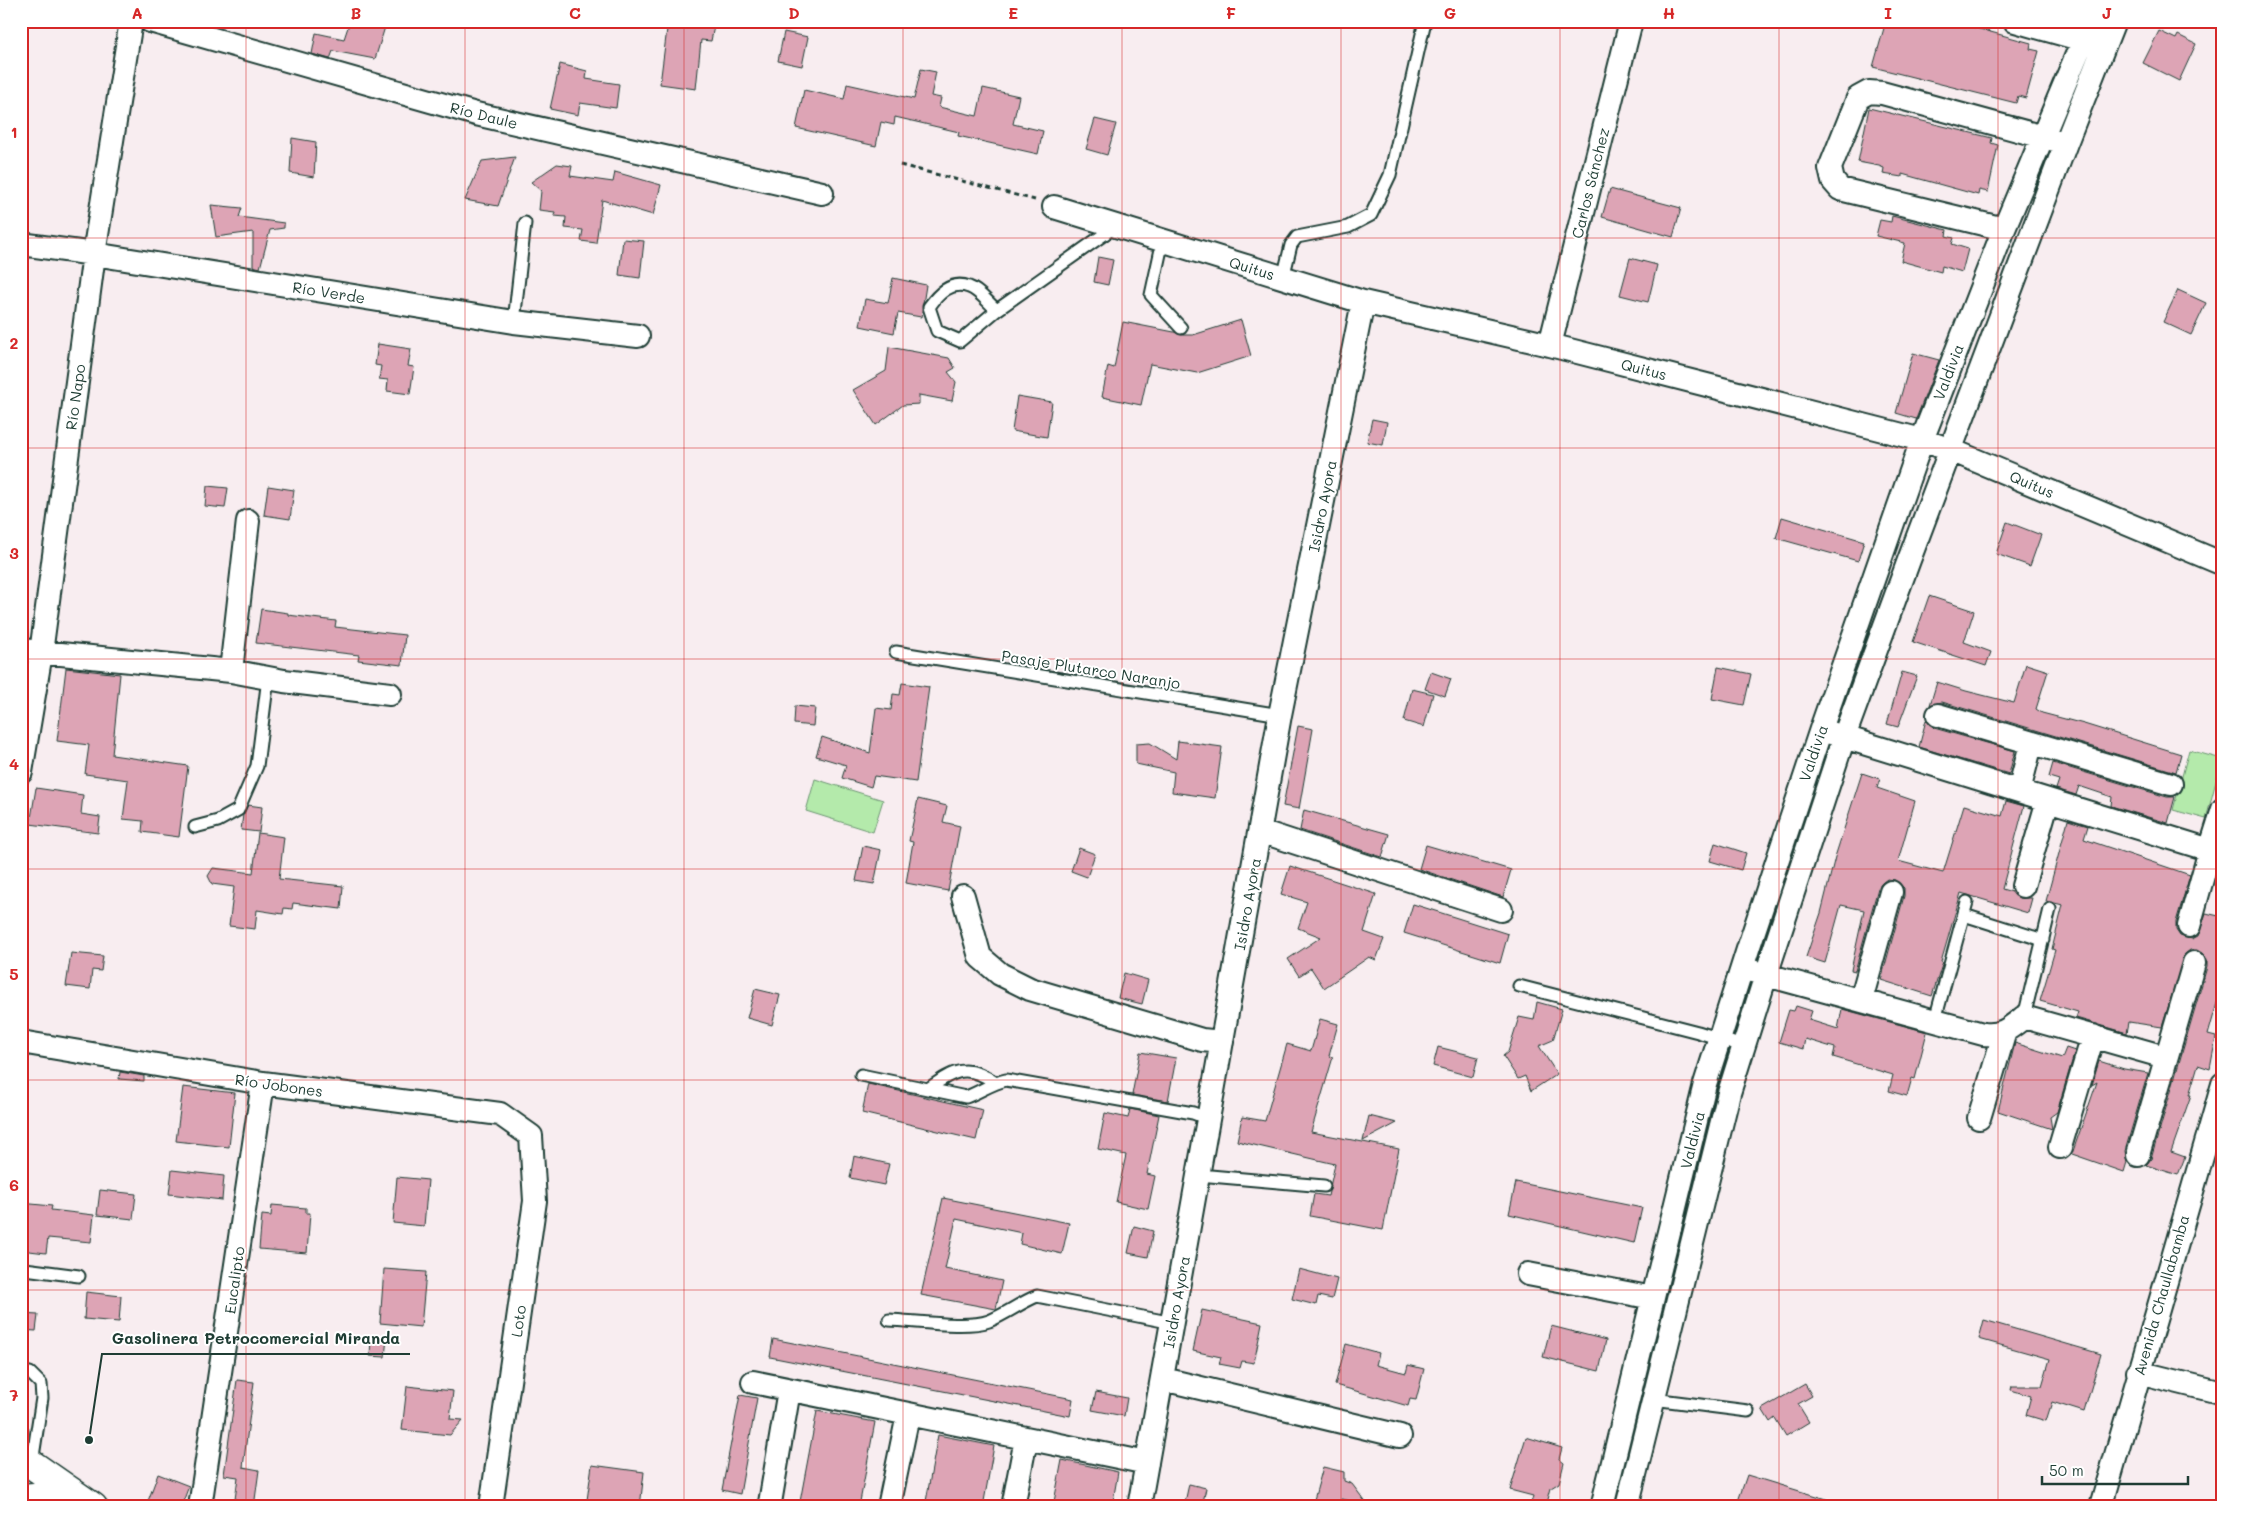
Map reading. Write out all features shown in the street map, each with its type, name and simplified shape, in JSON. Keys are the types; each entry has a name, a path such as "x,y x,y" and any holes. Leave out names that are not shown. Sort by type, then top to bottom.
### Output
{"street":[{"name":"Río Napo","path":"21,772 31,651 131,21"},
{"name":"Río Daule","path":"150,21 476,114 822,193"},
{"name":"Carlos Sánchez","path":"1550,345 1631,21"},
{"path":"2014,21 2087,31 2103,50"},
{"name":"Valdivia","path":"1627,1507 1729,1094 1766,975 1844,737 2066,143 2114,21"},
{"name":"Valdivia","path":"1602,1507 1705,1084 1742,968 1821,729 1922,440 2004,229 2087,31"},
{"path":"2004,229 1840,189 1833,181 1830,168 1858,98 1869,92 1882,93 2066,143"},
{"name":"Quitus","path":"1044,203 1363,302 1550,345 1922,440 1951,450 2223,564"},
{"name":"Río Verde","path":"21,244 94,254 514,322 638,336"},
{"name":"Isidro Ayora","path":"1139,1507 1280,715 1363,302"},
{"path":"231,671 248,521"},
{"path":"1884,551 1909,560"},
{"path":"31,651 231,671 268,678 390,694"},
{"path":"1938,715 2171,784"},
{"path":"1821,729 2210,850"},
{"path":"2019,791 2031,744"},
{"path":"2023,886 2048,800"},
{"path":"2189,926 2223,809"},
{"path":"1260,831 1501,910"},
{"path":"1861,1000 1891,892"},
{"path":"963,896 980,957 1000,974 1030,990 1202,1040 1222,1042"},
{"path":"2138,1155 2165,1057 2194,963"},
{"path":"1742,968 1983,1034 1995,1035 2005,1031 2024,1017 2165,1057"},
{"path":"1979,1118 2005,1031"},
{"path":"2060,1147 2093,1036"},
{"name":"Río Jobones","path":"21,1042 263,1083 500,1114 531,1136"},
{"name":"Eucalipto","path":"200,1507 263,1083"},
{"name":"Avenida Chaullabamba","path":"2101,1507 2138,1372 2214,1150 2223,1084"},
{"name":"Loto","path":"491,1507 535,1201 531,1136"},
{"path":"1528,1274 1653,1298"},
{"path":"2138,1372 2223,1393"},
{"path":"1163,1379 1400,1436"},
{"path":"752,1382 1147,1463"},
{"path":"770,1503 789,1390"},
{"path":"1626,1410 1651,1407"},
{"path":"888,1507 908,1415"},
{"path":"1013,1507 1026,1438"},
{"path":"27,1461 84,1501"},
{"path":"21,1498 84,1501"}],"lane":[{"path":"1283,278 1291,245 1297,238 1348,227 1371,215 1390,175 1425,21"},
{"path":"514,322 524,223"},
{"path":"997,310 969,287 954,286 939,292 929,307 937,331 960,341 997,310 1116,226"},
{"path":"1163,240 1151,295 1180,328"},
{"name":"Pasaje Plutarco Naranjo","path":"896,652 1280,715"},
{"path":"195,827 218,821 238,810 257,766 268,678"},
{"path":"1935,1020 1967,902"},
{"path":"2024,1017 2050,909"},
{"path":"1964,915 2042,940"},
{"path":"1519,986 1720,1038 1743,1046"},
{"path":"928,1089 956,1070 968,1070 984,1074 996,1083"},
{"path":"861,1075 966,1097 983,1092 996,1083 1006,1080 1193,1113 1209,1119"},
{"path":"1199,1175 1324,1186"},
{"path":"21,1265 25,1269 79,1276"},
{"path":"889,1320 971,1324 989,1321 1037,1296 1172,1323"},
{"path":"21,1372 30,1373 41,1384 42,1398 27,1461"},
{"path":"1651,1407 1748,1411"}],"path":[{"path":"900,165 1044,203"}],"green space":[{"path":"2189,750 2222,759 2206,819 2173,810"},
{"path":"815,779 883,800 873,832 806,811"}],"building":[{"path":"350,21 364,21 385,27 375,59 333,51 330,59 312,54 316,33 344,39"},
{"path":"668,21 715,21 711,41 701,40 696,89 660,84"},
{"path":"1886,21 1950,21 2031,43 2030,49 2039,51 2026,98 2018,96 2016,103 1873,67"},
{"path":"2159,31 2176,39 2178,35 2196,44 2179,81 2143,63"},
{"path":"784,32 808,37 802,66 778,61"},
{"path":"560,64 587,71 586,79 619,84 616,108 580,103 578,115 550,109"},
{"path":"921,69 936,72 931,96 941,98 939,107 977,116 983,88 1019,96 1013,124 1043,131 1038,154 958,136 959,132 895,117 894,125 881,122 876,146 796,128 804,90 844,99 847,84 914,99"},
{"path":"1869,108 1992,138 1991,143 1998,145 1988,192 1979,190 1978,195 1902,174 1902,177 1883,174 1884,168 1858,162"},
{"path":"1095,119 1116,124 1107,155 1086,149"},
{"path":"292,138 316,142 314,177 290,173"},
{"path":"515,157 498,206 465,200 482,161"},
{"path":"557,164 572,166 570,176 613,182 615,172 661,185 653,215 602,200 596,243 581,241 583,230 565,228 566,217 554,216 555,212 539,210 541,191 531,182"},
{"path":"1610,189 1681,208 1673,237 1602,217"},
{"path":"211,205 242,208 239,217 284,223 284,228 270,230 260,268 253,266 253,232 216,237"},
{"path":"1892,216 1947,230 1946,236 1954,238 1952,244 1968,249 1962,272 1942,266 1941,272 1901,261 1905,243 1876,236 1880,220 1891,222"},
{"path":"623,239 644,241 640,278 619,275"},
{"path":"1098,257 1113,260 1108,285 1094,282"},
{"path":"1630,258 1657,265 1648,302 1620,295"},
{"path":"893,278 926,285 921,317 898,313 894,333 860,326 865,299 888,303"},
{"path":"2178,290 2206,303 2191,335 2163,322"},
{"path":"1241,320 1251,356 1197,373 1150,364 1141,405 1102,397 1108,366 1114,368 1123,322 1182,335 1193,335"},
{"path":"378,344 411,349 408,366 414,367 410,394 387,391 388,380 379,379 381,366 375,365"},
{"path":"889,347 949,358 955,368 948,372 956,382 952,401 919,395 919,404 903,405 876,425 853,390 886,371"},
{"path":"1913,353 1939,360 1916,419 1896,413"},
{"path":"1017,396 1052,402 1047,437 1012,431"},
{"path":"1372,419 1387,422 1383,445 1367,442"},
{"path":"207,486 228,488 225,508 205,506"},
{"path":"268,486 294,490 290,519 264,515"},
{"path":"1782,517 1864,541 1858,561 1776,538"},
{"path":"2007,522 2041,535 2030,566 1996,554"},
{"path":"1929,596 1974,611 1964,642 1991,652 1986,666 1913,642"},
{"path":"261,609 288,613 288,615 336,621 335,627 405,635 402,665 358,660 359,655 256,643"},
{"path":"2026,664 2048,671 2036,709 2042,713 2181,754 2176,772 1942,702 1930,705 1937,682 2014,703"},
{"path":"1718,667 1751,674 1744,705 1712,699"},
{"path":"66,668 120,674 112,755 188,766 179,837 142,832 143,821 123,819 128,780 85,774 89,745 57,741"},
{"path":"1431,672 1451,679 1445,696 1425,689"},
{"path":"1902,672 1917,676 1898,727 1887,724"},
{"path":"902,683 929,687 916,782 874,776 871,787 842,778 846,765 816,756 822,737 870,753 876,708 891,710 893,694 900,695"},
{"path":"1412,689 1433,694 1424,727 1404,721"},
{"path":"795,706 815,708 813,726 794,724"},
{"path":"1926,720 1934,728 2015,751 2009,774 1919,747"},
{"path":"1298,726 1313,729 1299,809 1283,806"},
{"path":"1178,741 1222,747 1215,798 1172,792 1174,772 1136,764 1136,744 1150,743 1176,759"},
{"path":"2053,763 2167,797 2175,797 2168,823 2111,806 2112,797 2079,786 2076,795 2056,789 2059,780 2049,777"},
{"path":"1862,773 1880,779 1877,788 1915,801 1898,861 1943,873 1964,805 2002,816 2006,801 2024,806 2002,889 2012,892 2019,898 2032,898 2028,913 1961,893 1941,962 1943,963 1932,996 1881,980 1904,896 1904,888 1895,880 1887,879 1878,888 1855,971 1851,970 1864,910 1841,905 1825,963 1806,957 1821,913 1835,857"},
{"path":"36,788 83,795 81,814 100,817 98,833 30,824"},
{"path":"918,799 947,806 943,822 960,826 948,891 906,883 913,842 909,841"},
{"path":"248,805 262,807 259,832 241,830 243,815"},
{"path":"1304,810 1389,834 1382,857 1300,830"},
{"path":"2068,820 2088,826 2084,839 2190,875 2176,922 2176,930 2180,936 2192,939 2198,936 2206,913 2223,917 2223,982 2208,1035 2216,1037 2210,1069 2198,1065 2189,1095 2191,1095 2171,1152 2185,1157 2178,1175 2146,1165 2151,1159 2207,967 2207,959 2197,950 2190,950 2185,954 2162,1027 2129,1022 2127,1033 2076,1018 2078,1012 2040,1001 2055,950 2052,949 2063,905 2046,901"},
{"path":"258,833 284,837 279,879 343,886 341,909 293,903 292,909 284,908 283,914 257,910 255,929 229,926 234,887 212,884 208,876 213,868 253,873"},
{"path":"1715,843 1746,853 1741,870 1710,861"},
{"path":"1426,845 1511,870 1503,897 1419,869"},
{"path":"863,846 881,850 874,884 856,881"},
{"path":"1079,848 1095,854 1087,877 1071,871"},
{"path":"1290,866 1376,894 1364,932 1384,939 1376,960 1369,957 1324,988 1311,968 1299,976 1288,959 1321,937 1298,928 1307,902 1281,894"},
{"path":"1413,904 1508,934 1500,963 1404,933"},
{"path":"71,953 103,956 101,971 92,970 90,989 66,986"},
{"path":"1124,973 1148,980 1142,1004 1118,998"},
{"path":"755,989 780,995 772,1025 747,1018"},
{"path":"1537,1002 1562,1009 1553,1040 1539,1046 1557,1074 1531,1091 1525,1076 1518,1079 1503,1056 1508,1052 1519,1017 1534,1020"},
{"path":"1796,1006 1812,1011 1809,1020 1838,1029 1842,1009 1927,1032 1915,1079 1912,1078 1907,1096 1889,1091 1893,1075 1833,1057 1835,1048 1805,1039 1803,1049 1779,1042 1789,1010 1794,1011"},
{"path":"1320,1019 1338,1024 1329,1056 1333,1057 1311,1132 1399,1149 1383,1230 1310,1216 1314,1194 1328,1196 1335,1164 1237,1141 1242,1117 1265,1121 1287,1044 1311,1051"},
{"path":"2015,1043 2062,1058 2066,1048 2075,1051 2057,1112 2050,1117 2052,1129 1998,1111"},
{"path":"1438,1047 1478,1057 1473,1077 1433,1066"},
{"path":"1140,1052 1176,1058 1168,1101 1132,1095"},
{"path":"2099,1061 2124,1069 2148,1073 2125,1151 2127,1162 2124,1172 2072,1154 2097,1082 2092,1085"},
{"path":"120,1072 144,1076 144,1081 119,1079"},
{"path":"868,1084 983,1110 976,1140 862,1113"},
{"path":"183,1087 235,1093 229,1147 176,1141"},
{"path":"1130,1109 1159,1115 1147,1174 1155,1176 1148,1209 1116,1202 1126,1155 1098,1149 1105,1113 1128,1118"},
{"path":"1369,1116 1397,1123 1363,1141"},
{"path":"854,1156 889,1164 884,1185 850,1178"},
{"path":"172,1170 224,1176 222,1200 169,1194"},
{"path":"397,1177 428,1180 424,1226 393,1223"},
{"path":"1516,1182 1642,1208 1634,1243 1509,1214"},
{"path":"100,1190 136,1194 133,1219 97,1215"},
{"path":"943,1198 1069,1223 1062,1254 1020,1244 1022,1233 956,1219 945,1269 1002,1281 996,1309 921,1295"},
{"path":"21,1203 52,1206 51,1210 94,1215 91,1242 48,1238 46,1253 21,1250"},
{"path":"272,1205 306,1208 306,1213 310,1213 307,1253 259,1249 262,1215 271,1216"},
{"path":"1134,1226 1153,1231 1148,1257 1128,1253"},
{"path":"384,1269 426,1272 421,1327 380,1323"},
{"path":"1299,1269 1337,1279 1332,1299 1318,1296 1316,1305 1292,1299"},
{"path":"86,1292 121,1296 119,1322 84,1319"},
{"path":"1202,1310 1262,1323 1254,1363 1242,1361 1240,1368 1219,1364 1221,1357 1193,1351"},
{"path":"21,1314 38,1315 36,1331 21,1330"},
{"path":"1984,1320 2101,1354 2084,1412 2052,1402 2046,1421 2026,1415 2031,1396 2011,1390 2012,1386 2042,1386 2050,1359 1979,1339"},
{"path":"1551,1326 1606,1340 1599,1371 1543,1357"},
{"path":"371,1337 387,1338 385,1357 370,1356"},
{"path":"773,1339 1073,1399 1070,1416 770,1357"},
{"path":"1346,1344 1379,1353 1376,1365 1406,1373 1408,1365 1424,1369 1416,1400 1410,1399 1408,1406 1335,1385"},
{"path":"237,1380 254,1382 243,1467 259,1470 254,1507 234,1507 238,1477 224,1475"},
{"path":"1805,1384 1812,1396 1798,1404 1809,1422 1786,1436 1775,1418 1770,1422 1762,1409"},
{"path":"407,1386 453,1391 450,1419 463,1420 450,1435 402,1430"},
{"path":"1096,1392 1127,1398 1124,1416 1092,1410"},
{"path":"740,1395 757,1398 740,1494 722,1490"},
{"path":"817,1411 875,1422 859,1507 799,1507"},
{"path":"938,1435 994,1446 983,1507 925,1507"},
{"path":"1526,1437 1562,1448 1559,1459 1564,1463 1559,1483 1551,1488 1546,1507 1530,1507 1533,1496 1510,1490"},
{"path":"1062,1460 1118,1472 1112,1507 1053,1507"},
{"path":"592,1465 644,1472 640,1507 586,1507"},
{"path":"1323,1467 1344,1472 1344,1481 1352,1484 1367,1504 1341,1499 1340,1507 1312,1507"},
{"path":"158,1474 189,1486 181,1507 163,1507 148,1501"},
{"path":"1747,1475 1839,1503 1838,1507 1736,1507"},
{"path":"1189,1484 1206,1488 1202,1507 1184,1507"}],"place":[{"name":"Gasolinera Petrocomercial Miranda","path":"89,1440"}]}
